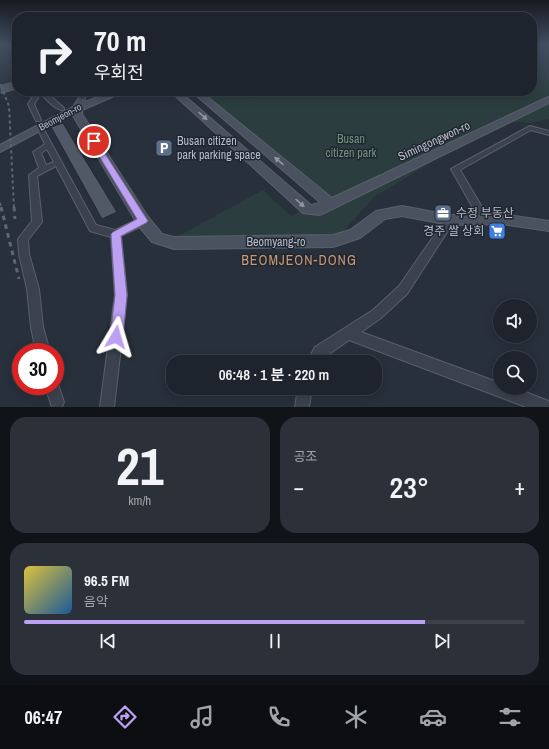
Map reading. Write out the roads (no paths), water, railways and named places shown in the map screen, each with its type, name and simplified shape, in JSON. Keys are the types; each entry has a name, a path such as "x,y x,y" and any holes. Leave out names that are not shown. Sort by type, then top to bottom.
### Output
{"main road":[{"name":"Beomjeon-ro","path":"0,149 62,109 80,100 92,96"},
{"name":"Beomjeon-ro","path":"0,141 39,124 80,100 99,96"},
{"name":"Simingongwon-ro","path":"180,96 308,210 318,210 549,100"},
{"path":"201,96 330,204"},
{"name":"Beomyang-ro","path":"80,100 77,114 143,221 157,238 174,243 333,241 355,234 381,215 402,212 450,220 502,219 549,226"}],"street":[{"path":"34,96 35,98 31,104 39,124 93,228 116,234 143,221"},
{"path":"47,96 62,109"},
{"path":"484,219 455,169 530,128 549,133"},
{"path":"43,169 37,152 49,145"},
{"path":"41,343 37,327 33,289 24,254 23,239 37,222 33,175 58,163"},
{"path":"318,355 320,352 347,333 377,314 403,290 450,220"},
{"path":"108,407 121,295 116,234"},
{"path":"347,333 546,407"},
{"path":"55,395 57,402"},
{"path":"302,407 304,395"}],"railway":[{"path":"1,86 9,106 14,208"},
{"path":"0,203 1,208"},
{"path":"1,207 19,279"},
{"path":"14,207 15,219"}],"place":[{"name":"Busan citizen park parking space","path":"164,148"},
{"name":"수정 부동산","path":"443,213"},
{"name":"경주 쌀 상회","path":"497,231"}],"district":[{"name":"BEOMJEON-DONG","path":"299,260"}],"park label":[{"name":"Busan citizen park","path":"351,146"}]}
